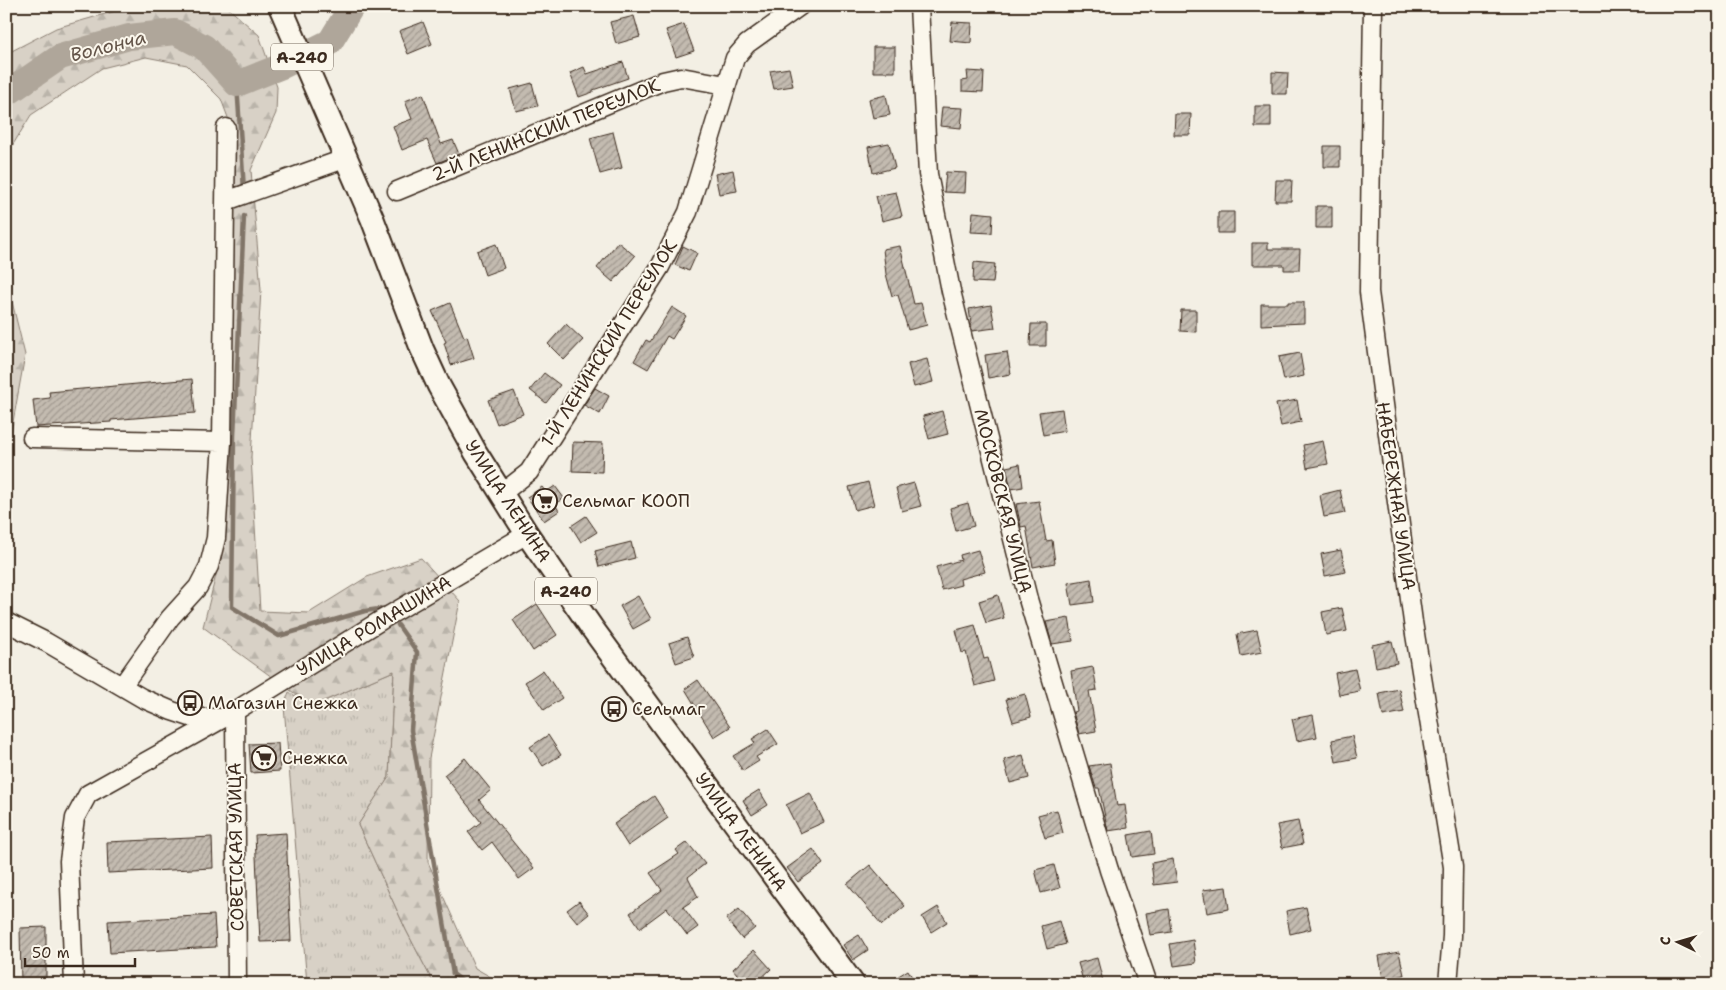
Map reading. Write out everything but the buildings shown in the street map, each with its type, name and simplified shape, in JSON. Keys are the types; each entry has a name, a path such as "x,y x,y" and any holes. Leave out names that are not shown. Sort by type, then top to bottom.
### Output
{"main road":[{"name":"УЛИЦА ЛЕНИНА","path":"282,10 347,158 439,386 501,494 656,718 853,984"}],"street":[{"name":"1-Й ЛЕНИНСКИЙ ПЕРЕУЛОК","path":"501,494 530,472 660,267 688,212 705,163 726,84 735,58 747,44 800,6"},
{"name":"МОСКОВСКАЯ УЛИЦА","path":"918,6 928,174 951,291 1028,599 1109,870 1148,984"},
{"name":"НАБЕРЕЖНАЯ УЛИЦА","path":"1373,6 1369,292 1414,622 1453,867 1452,936 1448,984"},
{"name":"2-Й ЛЕНИНСКИЙ ПЕРЕУЛОК","path":"397,191 664,81 681,78 726,84"},
{"path":"122,686 170,618 198,587 209,566 216,538 222,442 226,128"},
{"path":"226,201 347,158"},
{"path":"32,438 222,442"},
{"name":"УЛИЦА РОМАШИНА","path":"229,714 527,534"},
{"path":"6,622 46,642 142,698 179,714 193,718 229,714"},
{"path":"74,984 69,861 75,818 88,794 229,714"},
{"name":"СОВЕТСКАЯ УЛИЦА","path":"229,714 237,984"}],"green space":[{"path":"133,6 226,6 259,35 277,87 276,113 251,170 261,290 251,457 260,611 309,613 367,577 421,558 460,601 429,758 428,862 475,968 503,984 434,984 406,930 358,825 389,777 394,671 312,706 203,627 223,547 230,123 221,99 187,65 146,57 102,68 31,115 6,156 6,54 56,28"},
{"path":"6,277 25,355 6,461"},
{"path":"394,671 389,777 358,825 406,930 434,984 307,984 284,706 289,692 312,706"}],"waterway":[{"name":"Волонча","path":"6,94 60,57 129,37 175,32 204,47 237,84 282,66 330,42 352,6"},
{"path":"237,84 244,190"},
{"path":"244,216 234,436 232,607 279,636 365,611 386,608"},
{"path":"398,625 417,652 411,730 453,974 466,984"}],"place":[{"name":"Сельмаг КООП","path":"545,501"},
{"name":"Магазин Снежка","path":"190,703"},
{"name":"Сельмаг","path":"614,709"},
{"name":"Снежка","path":"264,758"}]}
